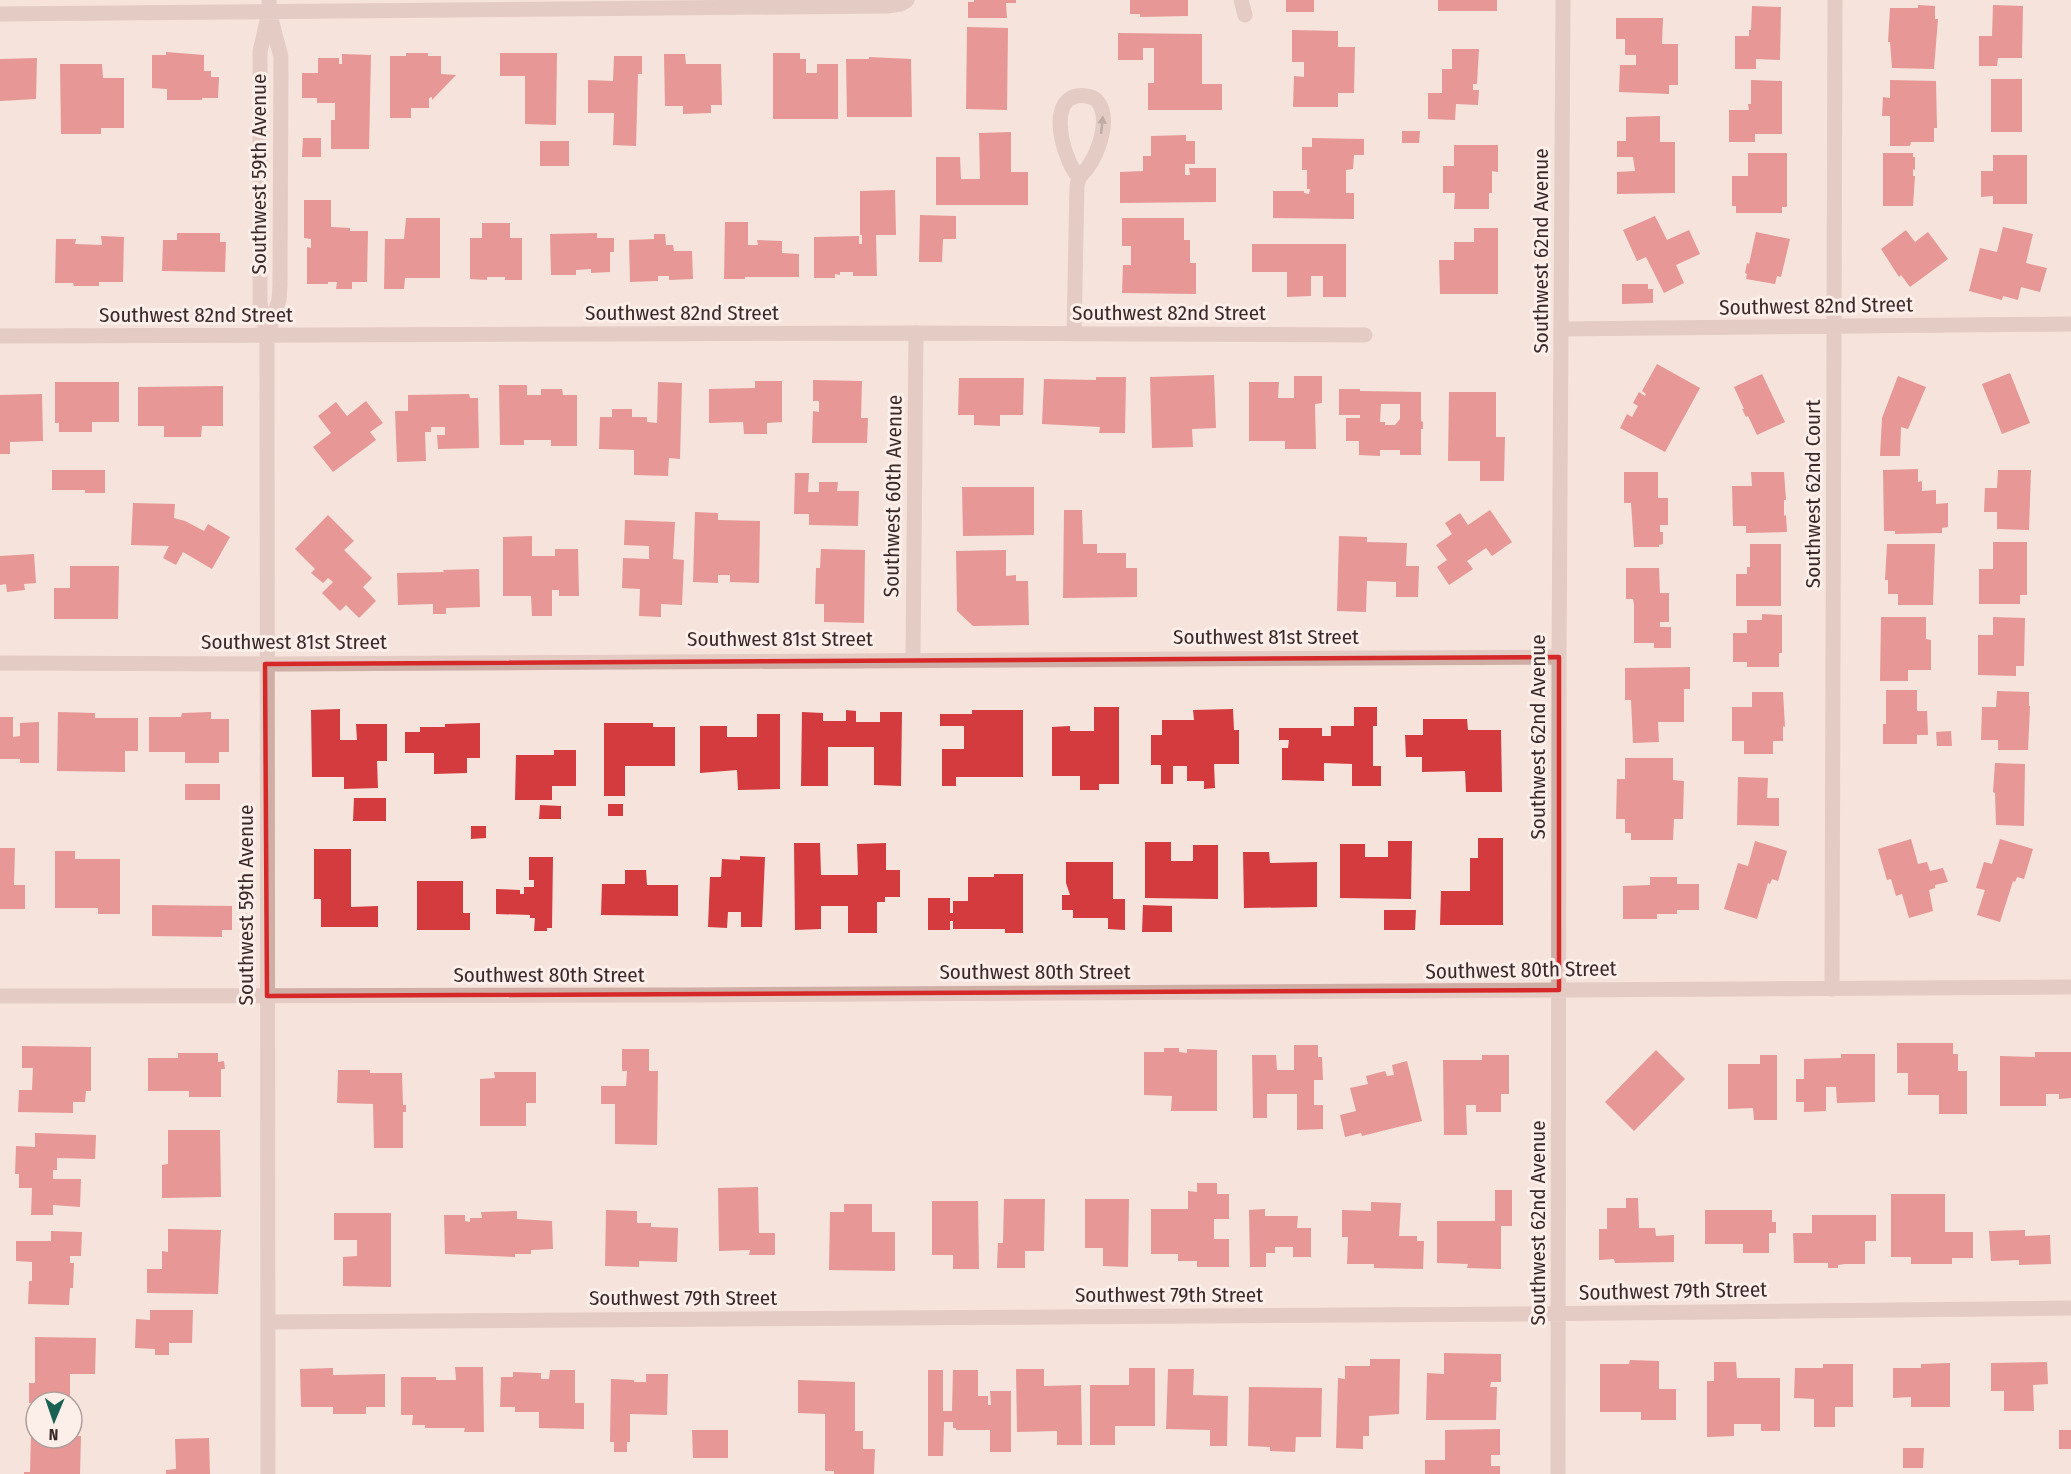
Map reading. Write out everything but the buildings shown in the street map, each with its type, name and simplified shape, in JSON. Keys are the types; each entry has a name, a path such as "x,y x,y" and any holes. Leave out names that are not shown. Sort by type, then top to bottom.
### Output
{"street":[{"path":"0,14 269,6 887,6 901,4 907,0"},
{"name":"Southwest 62nd Avenue","path":"1558,1474 1563,0"},
{"name":"Southwest 62nd Court","path":"1832,989 1835,0"},
{"name":"Southwest 59th Avenue","path":"268,1474 265,664 267,336 260,303 260,52 269,6"},
{"path":"1074,333 1079,177 1088,168 1096,153 1104,120 1099,102 1086,96 1067,100 1060,123 1072,170 1079,177"},
{"name":"Southwest 82nd Street","path":"1561,329 2071,324"},
{"name":"Southwest 82nd Street","path":"0,336 916,333 1365,335"},
{"name":"Southwest 60th Avenue","path":"913,659 916,333"},
{"name":"Southwest 81st Street","path":"0,663 265,664 1559,657"},
{"name":"Southwest 80th Street","path":"0,996 2071,987"},
{"name":"Southwest 79th Street","path":"268,1322 2071,1308"}],"highlighted area":[{"path":"1559,657 1559,990 267,996 265,664"}]}
